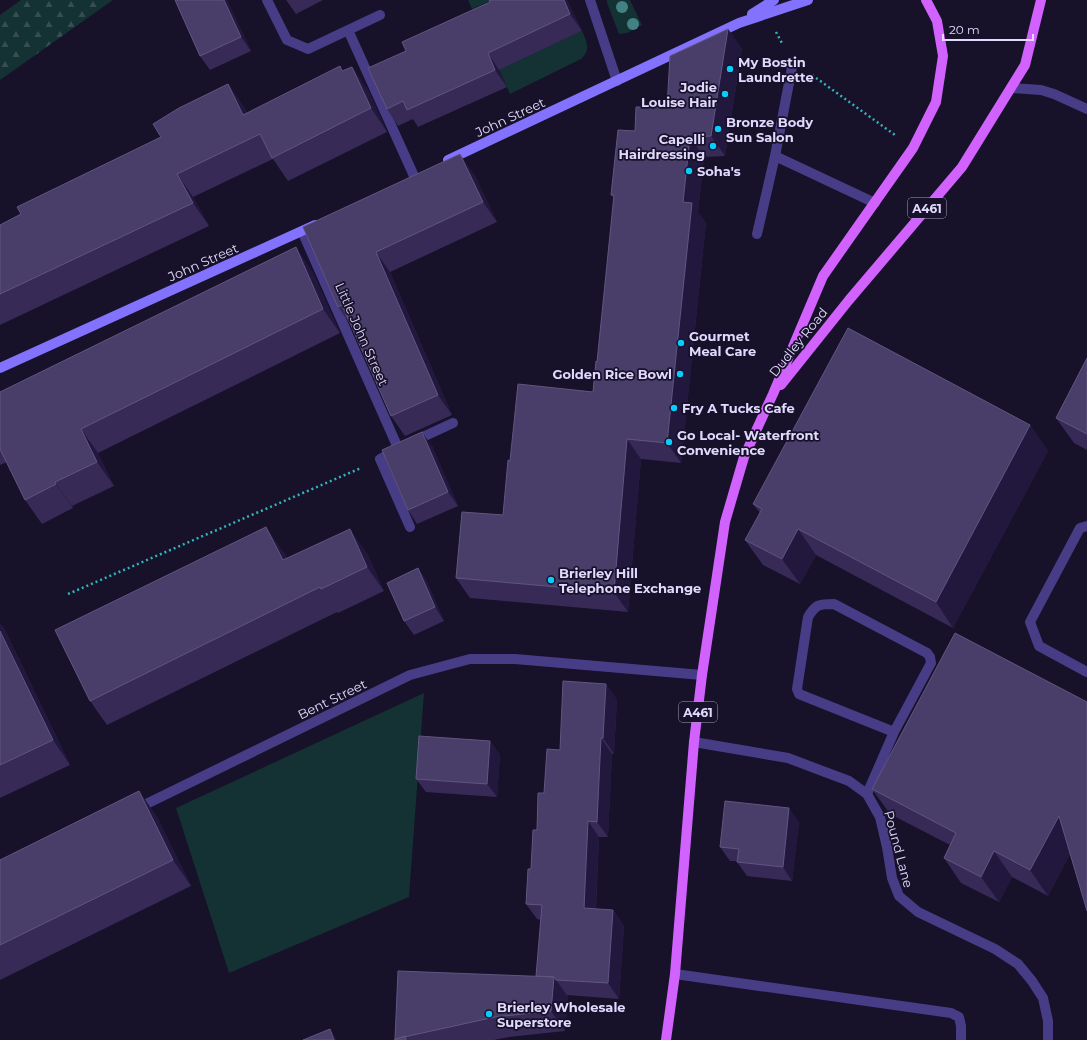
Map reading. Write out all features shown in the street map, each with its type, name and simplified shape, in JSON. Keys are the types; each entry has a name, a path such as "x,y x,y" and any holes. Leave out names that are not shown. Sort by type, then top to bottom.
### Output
{"main road":[{"name":"John Street","path":"739,23 774,0"},
{"name":"John Street","path":"442,163 739,23 808,0"},
{"name":"Dudley Road","path":"773,394 823,276 913,148 936,102 943,56 936,21 926,0"},
{"name":"Dudley Road","path":"773,394 848,300 962,167 1025,65 1041,0"},
{"name":"John Street","path":"0,368 323,221"},
{"name":"A461","path":"666,1040 675,974 694,742 702,675 725,522 744,457 773,394"}],"street":[{"path":"267,0 287,40 308,49 380,15"},
{"path":"590,0 617,80"},
{"path":"348,30 414,177"},
{"path":"758,234 793,62"},
{"path":"1011,88 1041,90 1054,94 1087,110"},
{"path":"775,156 875,203"},
{"name":"Little John Street","path":"302,231 398,448"},
{"path":"410,527 380,459 398,448 453,423"},
{"path":"1087,526 1080,528 1030,622 1039,646 1087,672"},
{"path":"867,794 894,732 931,663 930,657 927,653 834,604 822,604 814,608 808,618 797,689 800,694 894,732"},
{"name":"Bent Street","path":"127,813 410,675 470,659 515,659 702,675"},
{"name":"Pound Lane","path":"694,742 788,758 849,781 867,794 880,817 892,878 899,896 918,912 995,950 1018,964 1032,981 1043,998 1048,1021 1048,1040"},
{"path":"675,974 951,1013 959,1017 961,1026 960,1040"}],"path":[{"path":"766,14 793,62 913,148"},
{"path":"68,594 380,459"}],"green space":[{"path":"21,0 113,0 0,80 0,15"},
{"path":"468,0 492,0 472,9"},
{"path":"607,0 630,0 642,25 627,33 619,34"},
{"path":"582,31 587,42 587,49 586,53 581,59 510,94 497,64 507,66"},
{"path":"424,693 409,897 229,973 176,808"}],"building":[{"path":"175,0 224,0 241,37 200,56"},
{"path":"489,0 564,0 570,14 488,53 495,70 407,110 403,101 387,109 368,68 406,51 402,42 490,2"},
{"path":"728,29 711,136 690,137 683,202 692,203 667,443 627,439 614,592 456,578 462,512 503,515 508,460 510,461 518,384 593,392 614,195 611,195 618,130 635,131 636,107 667,107 670,56"},
{"path":"340,66 342,71 352,67 371,108 272,158 260,134 177,174 193,203 0,294 0,225 21,214 17,207 161,137 153,124 179,108 228,84 243,115"},
{"path":"460,154 483,202 376,252 438,395 391,416 342,305 338,307 303,227"},
{"path":"296,247 323,309 81,429 97,462 55,482 56,484 25,500 0,449 0,392"},
{"path":"848,328 1030,425 936,602 798,529 782,559 745,540 762,509 753,504"},
{"path":"1087,358 1087,434 1056,418"},
{"path":"422,432 448,492 408,510 382,450"},
{"path":"266,527 283,560 350,529 367,567 321,589 320,587 90,701 55,630"},
{"path":"418,568 435,607 404,621 387,583"},
{"path":"0,631 53,740 0,765"},
{"path":"955,633 1087,702 1087,911 1059,816 1030,870 994,851 981,877 944,858 956,833 872,789"},
{"path":"563,681 606,684 603,738 601,738 597,822 588,821 584,908 613,910 608,983 556,980 554,977 536,976 542,905 526,904 528,869 531,869 533,830 537,830 538,793 544,793 547,749 560,750"},
{"path":"419,736 490,741 487,784 416,779"},
{"path":"139,791 173,860 0,945 0,860"},
{"path":"725,801 789,808 783,867 737,862 739,849 720,847"},
{"path":"398,971 554,977 551,1011 495,1017 395,1039"},
{"path":"330,1029 334,1040 303,1040"},
{"path":"405,1036 406,1040 394,1040"}],"place":[{"name":"My Bostin Laundrette","path":"730,69"},
{"name":"Jodie Louise Hair","path":"725,94"},
{"name":"Bronze Body Sun Salon","path":"718,129"},
{"name":"Capelli Hairdressing","path":"713,146"},
{"name":"Soha's","path":"689,171"},
{"name":"Gourmet Meal Care","path":"681,343"},
{"name":"Golden Rice Bowl","path":"680,374"},
{"name":"Fry A Tucks Cafe","path":"674,408"},
{"name":"Go Local- Waterfront Convenience","path":"669,442"},
{"name":"Brierley Hill Telephone Exchange","path":"551,580"},
{"name":"Brierley Wholesale Superstore","path":"489,1014"}]}
